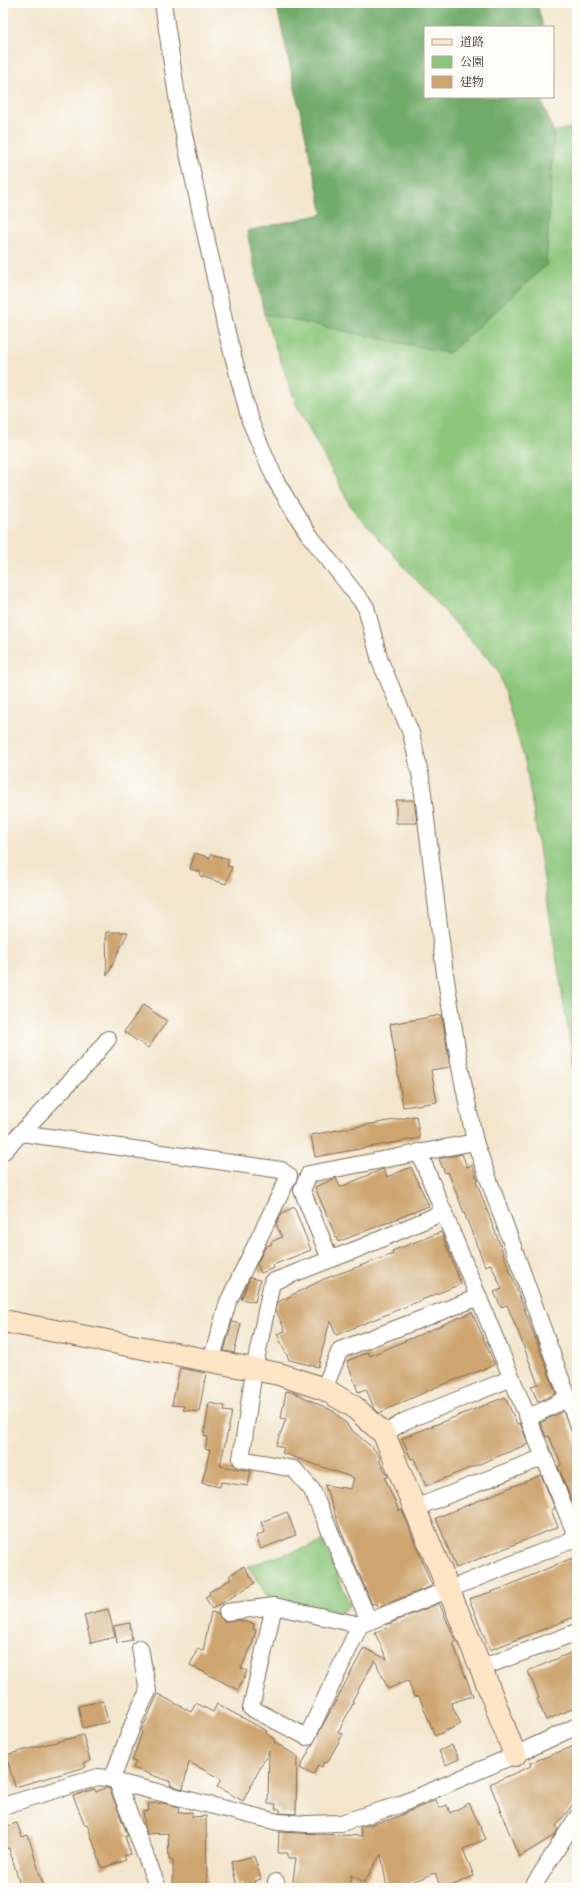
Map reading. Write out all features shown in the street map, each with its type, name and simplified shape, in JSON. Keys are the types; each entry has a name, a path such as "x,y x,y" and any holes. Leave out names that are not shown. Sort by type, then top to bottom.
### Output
{"street":[{"path":"163,3 180,116 226,329 250,421 276,481 290,504 310,536 366,607 380,661 411,734 421,778 445,974 460,1067 475,1142 577,1423"},
{"path":"3,1152 88,1063 108,1039"},
{"path":"22,1133 281,1170 289,1176 309,1174 475,1142"},
{"path":"227,1612 274,1606 365,1623 577,1538 419,1152"},
{"path":"309,1174 302,1190 330,1259"},
{"path":"211,1361 228,1302 289,1176"},
{"path":"274,1606 250,1708 307,1737 365,1623 312,1490 294,1469 241,1459 254,1370 272,1282 444,1212"},
{"path":"324,1389 340,1350 479,1297"},
{"path":"3,1321 279,1374 324,1389 353,1406 384,1434 449,1589 515,1755"},
{"path":"384,1434 405,1421 512,1378"},
{"path":"528,1418 568,1398"},
{"path":"415,1508 544,1457"},
{"path":"481,1668 577,1632"},
{"path":"140,1648 148,1691 136,1716 114,1780 158,1888"},
{"path":"3,1806 98,1778 114,1780 278,1822 324,1824 357,1819 399,1805 515,1755 577,1726"},
{"path":"532,1888 577,1817"}],"green space":[{"path":"276,3 537,3 543,26 424,26 424,98 540,98 554,132 546,265 449,353 264,314 247,231 323,214"},
{"path":"577,126 577,1088 526,765 498,670 352,509 296,404 264,314 449,353 546,265 554,132"},
{"path":"323,1542 350,1605 341,1613 267,1596 248,1566"}],"building":[{"path":"396,800 414,800 417,823 396,823"},
{"path":"195,853 210,858 211,854 229,860 227,866 232,867 226,884 200,876 201,872 190,869"},
{"path":"106,932 128,932 107,976"},
{"path":"143,1005 167,1021 148,1048 124,1032"},
{"path":"442,1015 450,1067 431,1070 437,1102 403,1107 390,1024"},
{"path":"416,1116 420,1138 315,1157 311,1135"},
{"path":"462,1154 467,1167 472,1165 478,1180 476,1181 556,1393 538,1402 531,1386 538,1384 518,1332 507,1305 501,1307 494,1292 502,1289 491,1264 485,1266 448,1172 445,1173 439,1159"},
{"path":"411,1167 429,1206 338,1242 315,1187 336,1178 340,1187 383,1169 387,1177"},
{"path":"294,1207 311,1250 273,1265 274,1268 261,1273 257,1264 265,1247 272,1244 271,1242 282,1237 276,1224 282,1213"},
{"path":"441,1232 461,1284 336,1335 330,1321 318,1367 289,1360 277,1334 285,1331 276,1310 278,1302 324,1279 393,1254 392,1251"},
{"path":"250,1278 260,1280 255,1302 241,1299"},
{"path":"472,1312 495,1365 434,1388 379,1413 374,1408 366,1389 358,1392 347,1361 368,1352 370,1356"},
{"path":"232,1322 241,1324 234,1353 224,1351"},
{"path":"180,1368 206,1373 199,1412 183,1410 184,1406 172,1405"},
{"path":"286,1391 295,1393 333,1411 348,1425 347,1426 375,1450 388,1477 385,1478 399,1511 402,1510 432,1586 378,1607 377,1603 372,1604 340,1529 325,1485 351,1489 354,1478 282,1453 284,1448 276,1445 286,1419 281,1418"},
{"path":"505,1397 517,1424 520,1423 528,1444 426,1486 414,1458 411,1459 402,1438"},
{"path":"209,1403 225,1406 224,1411 232,1412 220,1466 251,1471 248,1486 221,1482 220,1487 202,1483 210,1450 205,1449 208,1437 204,1436"},
{"path":"563,1411 577,1444 577,1499 572,1501 558,1467 561,1464 549,1436 546,1437 540,1423"},
{"path":"541,1475 555,1508 551,1510 558,1527 456,1568 436,1518"},
{"path":"287,1512 296,1535 261,1549 256,1536 265,1532 261,1522"},
{"path":"572,1558 577,1571 577,1616 490,1650 469,1599 500,1589"},
{"path":"244,1566 255,1583 212,1609 205,1597 210,1594 209,1592 231,1579 229,1576"},
{"path":"439,1603 456,1642 453,1643 473,1696 451,1703 461,1724 435,1736 419,1696 414,1697 408,1680 388,1689 375,1660 352,1701 354,1702 338,1732 343,1734 327,1763 324,1762 322,1767 318,1765 313,1775 300,1768 364,1648 387,1659 375,1633 387,1628 386,1625"},
{"path":"108,1609 115,1637 91,1643 84,1615"},
{"path":"211,1612 218,1614 224,1621 239,1620 254,1624 253,1629 256,1630 252,1645 241,1668 247,1671 238,1690 190,1665 198,1648 203,1651"},
{"path":"130,1623 132,1640 117,1643 114,1626"},
{"path":"577,1650 577,1707 546,1720 537,1699 539,1698 528,1671"},
{"path":"158,1694 191,1712 196,1703 213,1712 217,1704 267,1731 266,1733 275,1740 274,1742 297,1756 296,1814 280,1813 280,1809 275,1809 276,1804 268,1804 269,1751 243,1801 217,1787 221,1779 189,1762 183,1789 170,1785 171,1782 133,1768 136,1762 132,1761 142,1732 141,1731"},
{"path":"103,1701 108,1722 83,1728 78,1706"},
{"path":"83,1735 90,1761 84,1763 86,1767 15,1787 6,1755"},
{"path":"452,1745 459,1759 446,1765 439,1751"},
{"path":"577,1745 577,1799 556,1826 558,1829 555,1835 519,1857 490,1784 531,1766 530,1763"},
{"path":"109,1788 128,1836 125,1836 131,1854 124,1856 126,1860 102,1868 87,1824 85,1825 73,1796 94,1789 96,1792"},
{"path":"436,1800 439,1808 447,1805 450,1813 469,1803 486,1839 463,1849 474,1876 446,1888 441,1888 435,1873 404,1885 405,1888 387,1888 381,1854 364,1882 351,1875 351,1888 292,1888 296,1858 288,1858 288,1853 278,1853 279,1832 362,1836 360,1827 392,1819"},
{"path":"163,1803 179,1807 178,1813 192,1812 192,1817 206,1816 207,1888 173,1888 173,1860 169,1860 168,1833 147,1834 143,1812 149,1811 148,1804"},
{"path":"17,1823 22,1837 28,1835 44,1888 21,1888 9,1848 3,1850 3,1827"},
{"path":"254,1856 261,1879 255,1881 257,1888 243,1888 242,1884 237,1886 231,1862"}]}
